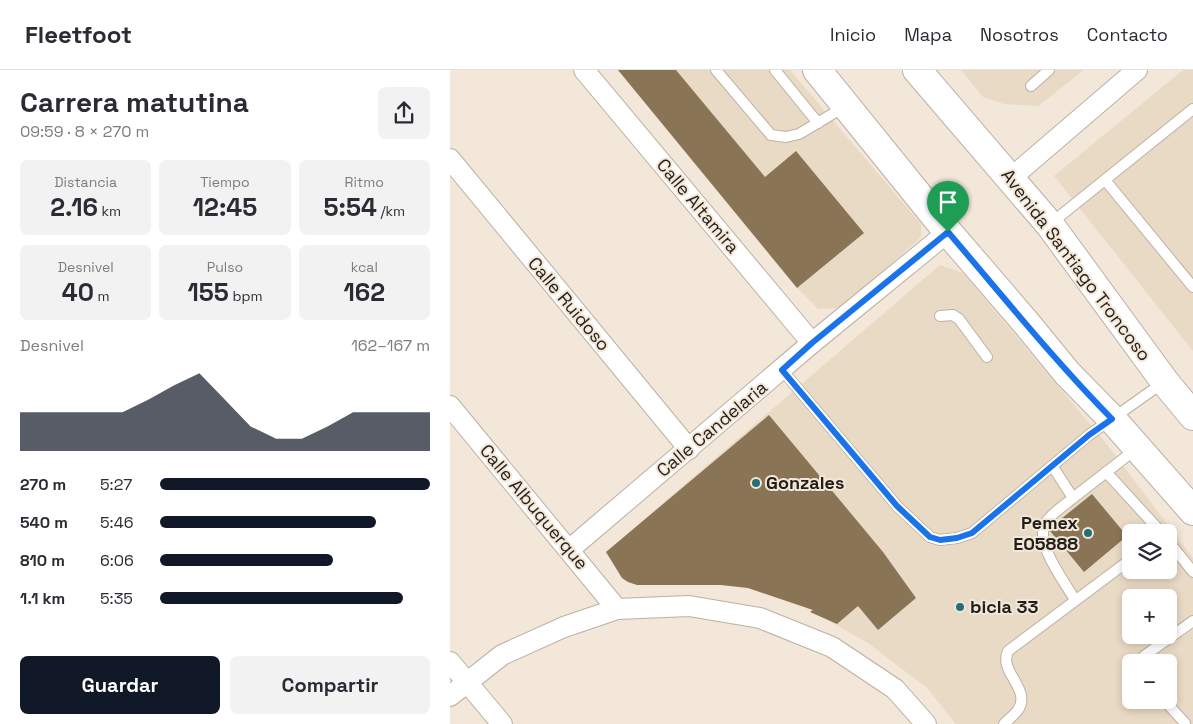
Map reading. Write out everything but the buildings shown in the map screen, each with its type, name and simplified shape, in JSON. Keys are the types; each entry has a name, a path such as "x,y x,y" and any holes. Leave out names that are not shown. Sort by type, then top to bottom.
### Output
{"main road":[{"path":"817,70 948,232 1067,373 1112,419 1193,511"},
{"name":"Avenida Santiago Troncoso","path":"917,70 1050,225 1165,382 1193,416"}],"street":[{"name":"Calle Altamira","path":"584,70 812,343"},
{"path":"1011,178 1137,70"},
{"name":"Calle Ruidoso","path":"450,159 689,449"},
{"name":"Calle Candelaria","path":"570,549 812,343 948,232"},
{"name":"Calle Albuquerque","path":"450,406 570,549 617,609"},
{"path":"450,696 502,655 564,627 617,609 689,606 760,618 832,647 895,689 926,724"},
{"path":"450,662 502,724"}],"lane":[{"path":"716,70 771,135 786,137 799,134 845,106"},
{"path":"774,70 818,123"},
{"path":"1031,86 1049,70"},
{"path":"1050,225 1193,109"},
{"path":"1105,180 1193,287"},
{"path":"940,316 952,315 959,319 987,357"},
{"path":"782,370 897,506 930,537 940,540 957,538 972,533 1089,435 1165,382"},
{"path":"1075,600 1044,546 1042,534 1046,522 1072,498 1137,448"},
{"path":"1053,467 1072,498"},
{"path":"1106,472 1154,524"},
{"path":"1177,552 1193,572"},
{"path":"1004,724 1018,710 1021,696 1006,665 1008,651 1122,565"},
{"path":"1147,654 1193,621"},
{"path":"1172,709 1185,724 1193,715"}],"shaded area":[{"path":"618,70 790,70 921,224 921,237 849,302 838,308 818,309 797,288"},
{"path":"961,70 1084,70 1038,106 1004,104 983,97"},
{"path":"1183,70 1193,70 1193,351 1054,176"},
{"path":"940,265 963,273 1106,443 1167,524 1122,524 1122,579 1177,579 1177,537 1193,558 1193,724 956,724 927,688 868,643 801,605 748,588 721,585 637,585 622,578 606,552"}],"place":[{"name":"Gonzales","path":"756,483"},
{"name":"Pemex E05888","path":"1088,533"},
{"name":"bicla 33","path":"960,607"}],"route":[{"path":"948,232 1067,373 1112,419 1089,435 972,533 957,538 940,540 930,537 897,506 782,370 812,343 948,232"}]}
